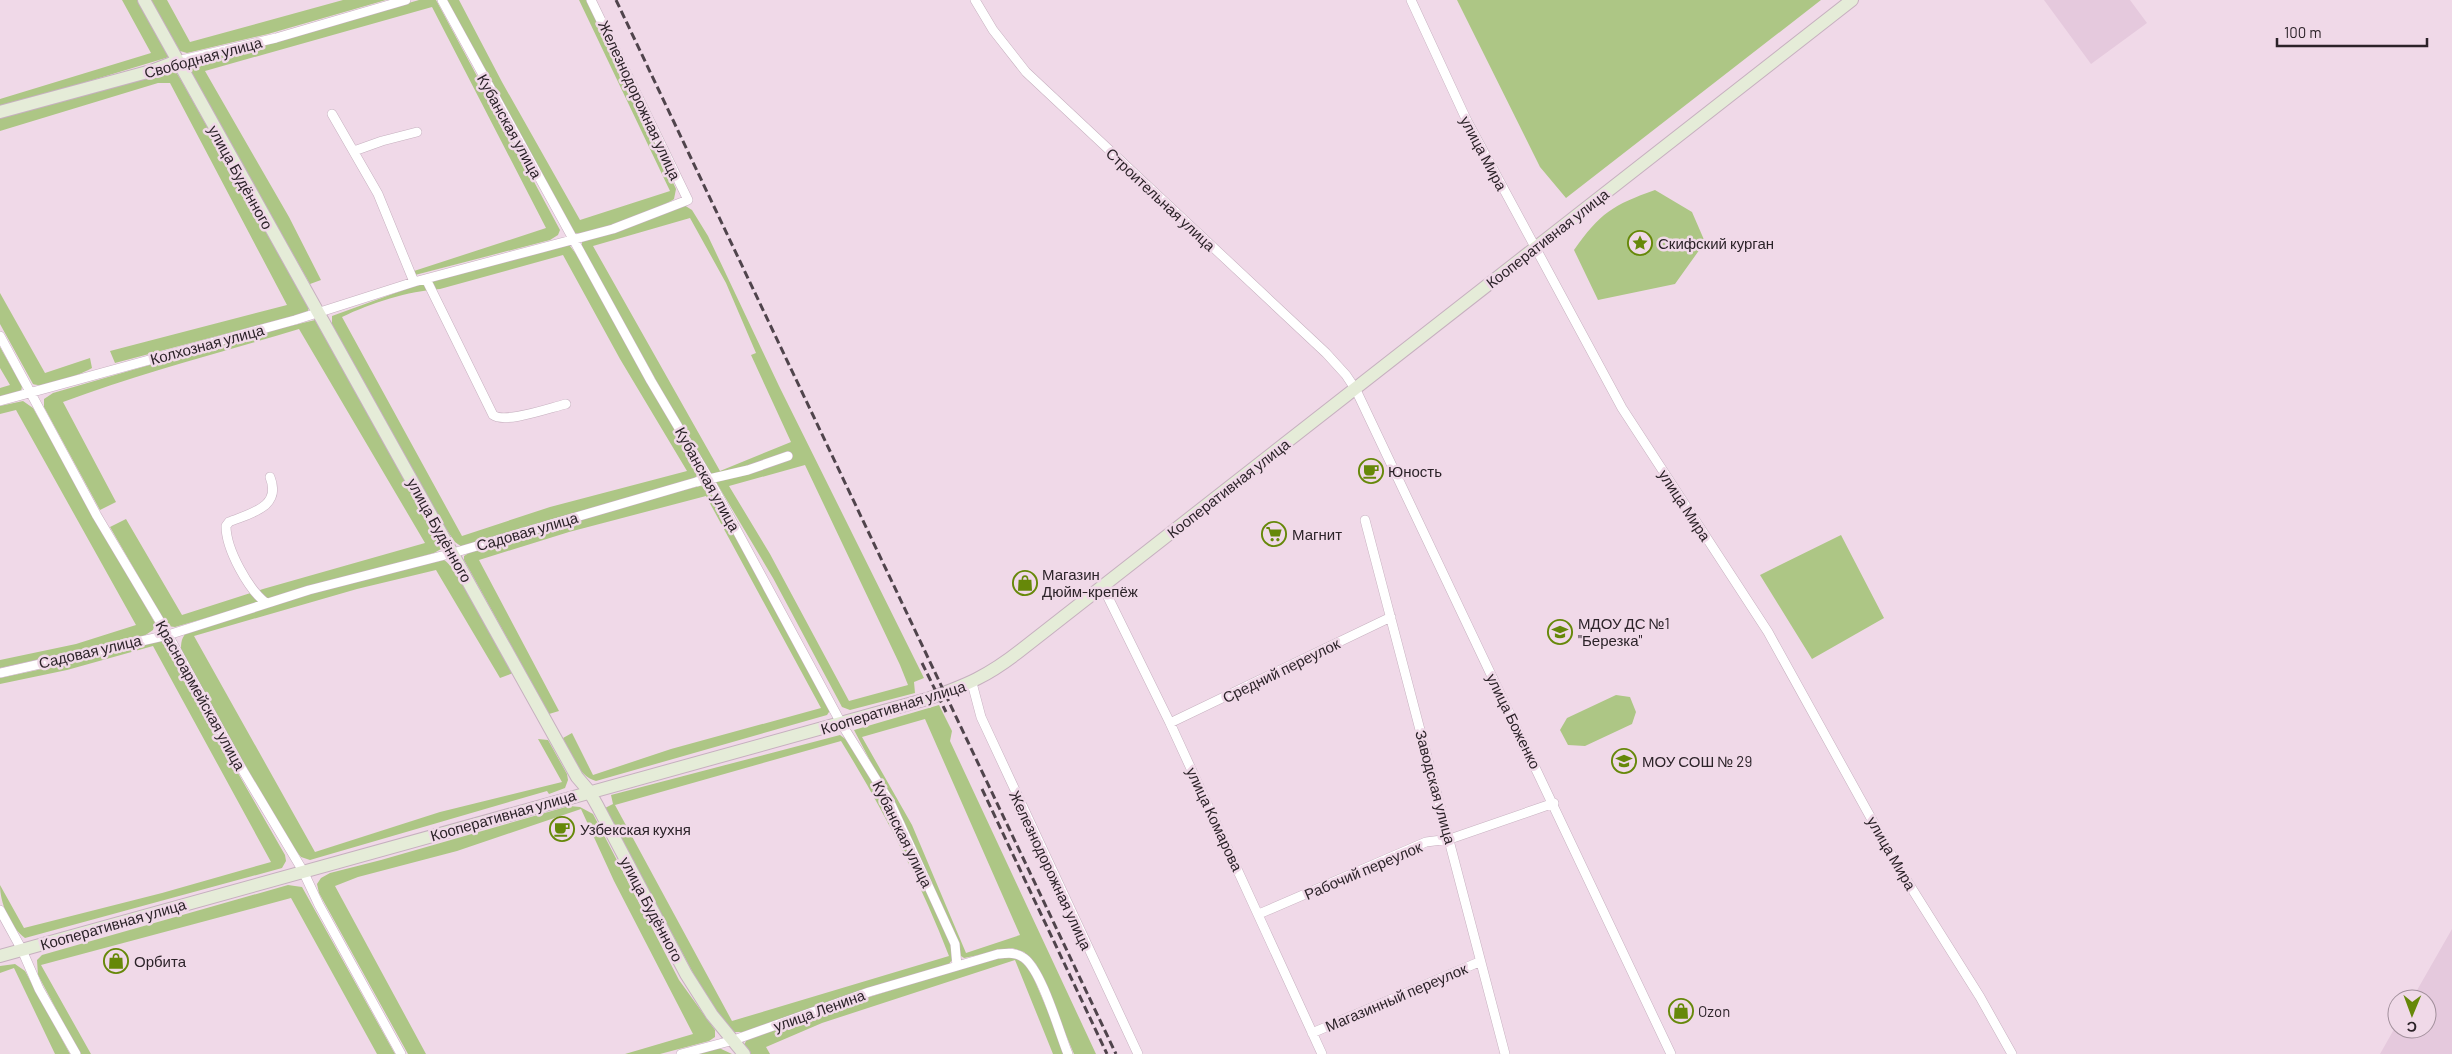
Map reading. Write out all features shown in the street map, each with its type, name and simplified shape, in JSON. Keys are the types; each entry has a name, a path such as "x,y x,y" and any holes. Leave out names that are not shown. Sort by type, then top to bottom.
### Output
{"street":[{"name":"улица Будённого","path":"144,0 577,777 589,791 686,974 712,1015 744,1054"},
{"name":"Свободная улица","path":"0,112 151,71 177,61 276,38 406,0"},
{"name":"Кубанская улица","path":"442,0 652,380 710,478 841,723 890,802 955,944 957,966"},
{"name":"Железнодорожная улица","path":"591,0 688,200"},
{"name":"Строительная улица","path":"975,0 993,30 1026,72 1326,353 1346,375 1356,390"},
{"name":"улица Мира","path":"1411,0 1467,121 1622,408 1768,632 1898,865 1980,998 2012,1054"},
{"name":"Кооперативная улица","path":"0,956 589,791 928,699 972,683 992,672 1103,587 1852,0"},
{"path":"332,114 378,194 414,282"},
{"path":"354,151 382,141 418,132"},
{"name":"Колхозная улица","path":"0,401 32,394 414,282 613,229 688,200"},
{"path":"426,279 492,415 498,418 508,418 566,404"},
{"name":"Красноармейская улица","path":"0,336 98,516 168,635 239,764 303,871 401,1054"},
{"name":"улица Боженко","path":"1356,390 1554,803 1671,1054"},
{"name":"Садовая улица","path":"0,673 168,635 266,603 453,553 710,478 748,470 788,456"},
{"path":"266,603 250,586 229,544 226,526 229,522 261,509 269,502 274,486 270,476"},
{"name":"Заводская улица","path":"1365,520 1450,839 1479,962 1504,1054"},
{"name":"улица Комарова","path":"1103,587 1170,723 1322,1054"},
{"name":"Средний переулок","path":"1170,723 1392,617"},
{"name":"Железнодорожная улица","path":"972,683 981,717 1138,1054"},
{"name":"Рабочий переулок","path":"1259,914 1426,842 1450,839 1554,803"},
{"path":"0,910 22,950 39,990 76,1054"},
{"path":"957,966 998,954 1014,953 1024,958 1035,970 1068,1054"},
{"name":"Магазинный переулок","path":"1312,1033 1479,962"},
{"name":"улица Ленина","path":"681,1054 734,1040 869,992 957,966"}],"shaded area":[{"path":"2044,0 2130,0 2147,23 2091,64"},
{"path":"2452,929 2452,1054 2380,1054 2388,1039 2437,1039 2437,989 2418,989"}],"green space":[{"path":"122,0 138,0 169,57 0,108 0,99 151,53"},
{"path":"150,0 167,0 190,42 343,0 386,0 268,34 187,53 180,51"},
{"path":"419,0 436,0 560,230 558,235 550,240 415,275 414,271 546,228 432,7 205,71 289,217 321,280 310,284 191,76 193,63 201,59 309,32"},
{"path":"446,0 459,0 502,82 580,220 670,191 579,0 588,0 676,189 674,199 625,221 583,233 575,233"},
{"path":"1457,0 1821,0 1566,198 1540,167"},
{"path":"169,70 176,72 181,80 308,307 308,311 115,363 110,351 287,305 170,83 158,83 0,131 0,117"},
{"path":"1655,190 1692,212 1705,242 1675,284 1598,300 1574,250 1583,237 1608,212 1628,200"},
{"path":"684,205 692,210 708,236 779,386 924,678 914,682 915,693 850,710 842,707 773,578 662,391 582,247 582,241","holes":["690,218 726,283 756,353 751,355 791,442 720,471 593,246","805,465 900,665 908,685 849,701 770,554 729,486"]},
{"path":"563,244 570,246 698,468 699,474 695,478 462,547 455,542 442,523 332,325 332,316 420,284","holes":["563,255 620,359 687,471 550,507 462,536 342,317 390,299 415,292 440,289"]},
{"path":"0,293 45,373 90,358 92,368 54,383 46,385 33,384 0,324"},
{"path":"315,320 436,533 441,543 441,549 434,553 175,627 167,626 110,527 126,519 182,615 263,589 425,543 299,329 151,372 63,402 116,502 100,510 44,407 44,399 53,393 253,335"},
{"path":"0,347 22,386 21,392 0,399 0,388 10,385 0,368"},
{"path":"23,401 33,408 155,623 153,630 144,636 0,668 0,660 76,644 136,625 16,410 0,414 0,406"},
{"path":"700,486 707,487 713,493 831,709 827,715 596,781 579,769 563,738 572,733 593,775 671,749 821,708 706,496 569,532 479,560 559,711 549,714 464,560 464,556 472,551 605,510"},
{"path":"1841,535 1884,618 1812,659 1760,575"},
{"path":"444,560 470,594 513,673 500,678 436,570 357,589 194,636 315,852 440,812 562,782 538,739 548,740 567,774 568,780 565,788 549,794 547,791 310,860 301,857 293,847 213,710 181,649 181,642 186,633 191,629 356,580"},
{"path":"161,639 285,855 286,861 282,868 25,938 10,921 4,907 0,885 24,928 162,893 271,862 153,646 67,670 0,684 0,678 56,666 85,656"},
{"path":"1616,695 1630,697 1636,712 1632,724 1585,746 1568,745 1560,730 1567,718"},
{"path":"939,705 952,731 950,741 1096,1054 1074,1054 1036,964 1024,952 1012,948 964,958 961,956 955,937 887,793 854,730","holes":["925,719 1020,935 966,953 912,825 862,737"]},
{"path":"840,735 848,741 879,788 952,946 953,959 947,966 846,996 744,1032 734,1032 729,1029 707,999 605,808 613,804 611,795","holes":["841,741 857,767 913,873 949,956 732,1021 615,805"]},
{"path":"569,806 580,807 593,814 679,980 715,1030 715,1037 709,1041 660,1054 625,1054 693,1034 614,881 581,809 457,851 358,877 335,886 426,1054 408,1054 319,893 317,884 321,878 330,873"},
{"path":"288,885 302,887 395,1054 377,1054 291,898 41,965 91,1054 80,1054 38,975 37,960 42,955"},
{"path":"1010,956 1018,958 1028,965 1066,1054 1053,1054 1015,960 822,1023 766,1047 770,1054 751,1054 744,1045 747,1039 791,1022 992,958"},
{"path":"15,964 25,971 70,1054 55,1054 14,968 0,973 0,966"},
{"path":"717,1047 732,1054 693,1054"}],"railway":[{"path":"616,0 1116,1054"},
{"path":"922,663 946,712"},
{"path":"982,789 1107,1054"}],"place":[{"name":"Скифский курган","path":"1640,243"},
{"name":"Юность","path":"1371,471"},
{"name":"Магнит","path":"1274,534"},
{"name":"Магазин Дюйм-крепёж","path":"1025,583"},
{"name":"МДОУ ДС №1 \"Березка\"","path":"1560,632"},
{"name":"МОУ СОШ № 29","path":"1624,761"},
{"name":"Узбекская кухня","path":"562,829"},
{"name":"Орбита","path":"116,961"},
{"name":"Ozon","path":"1681,1011"}]}
